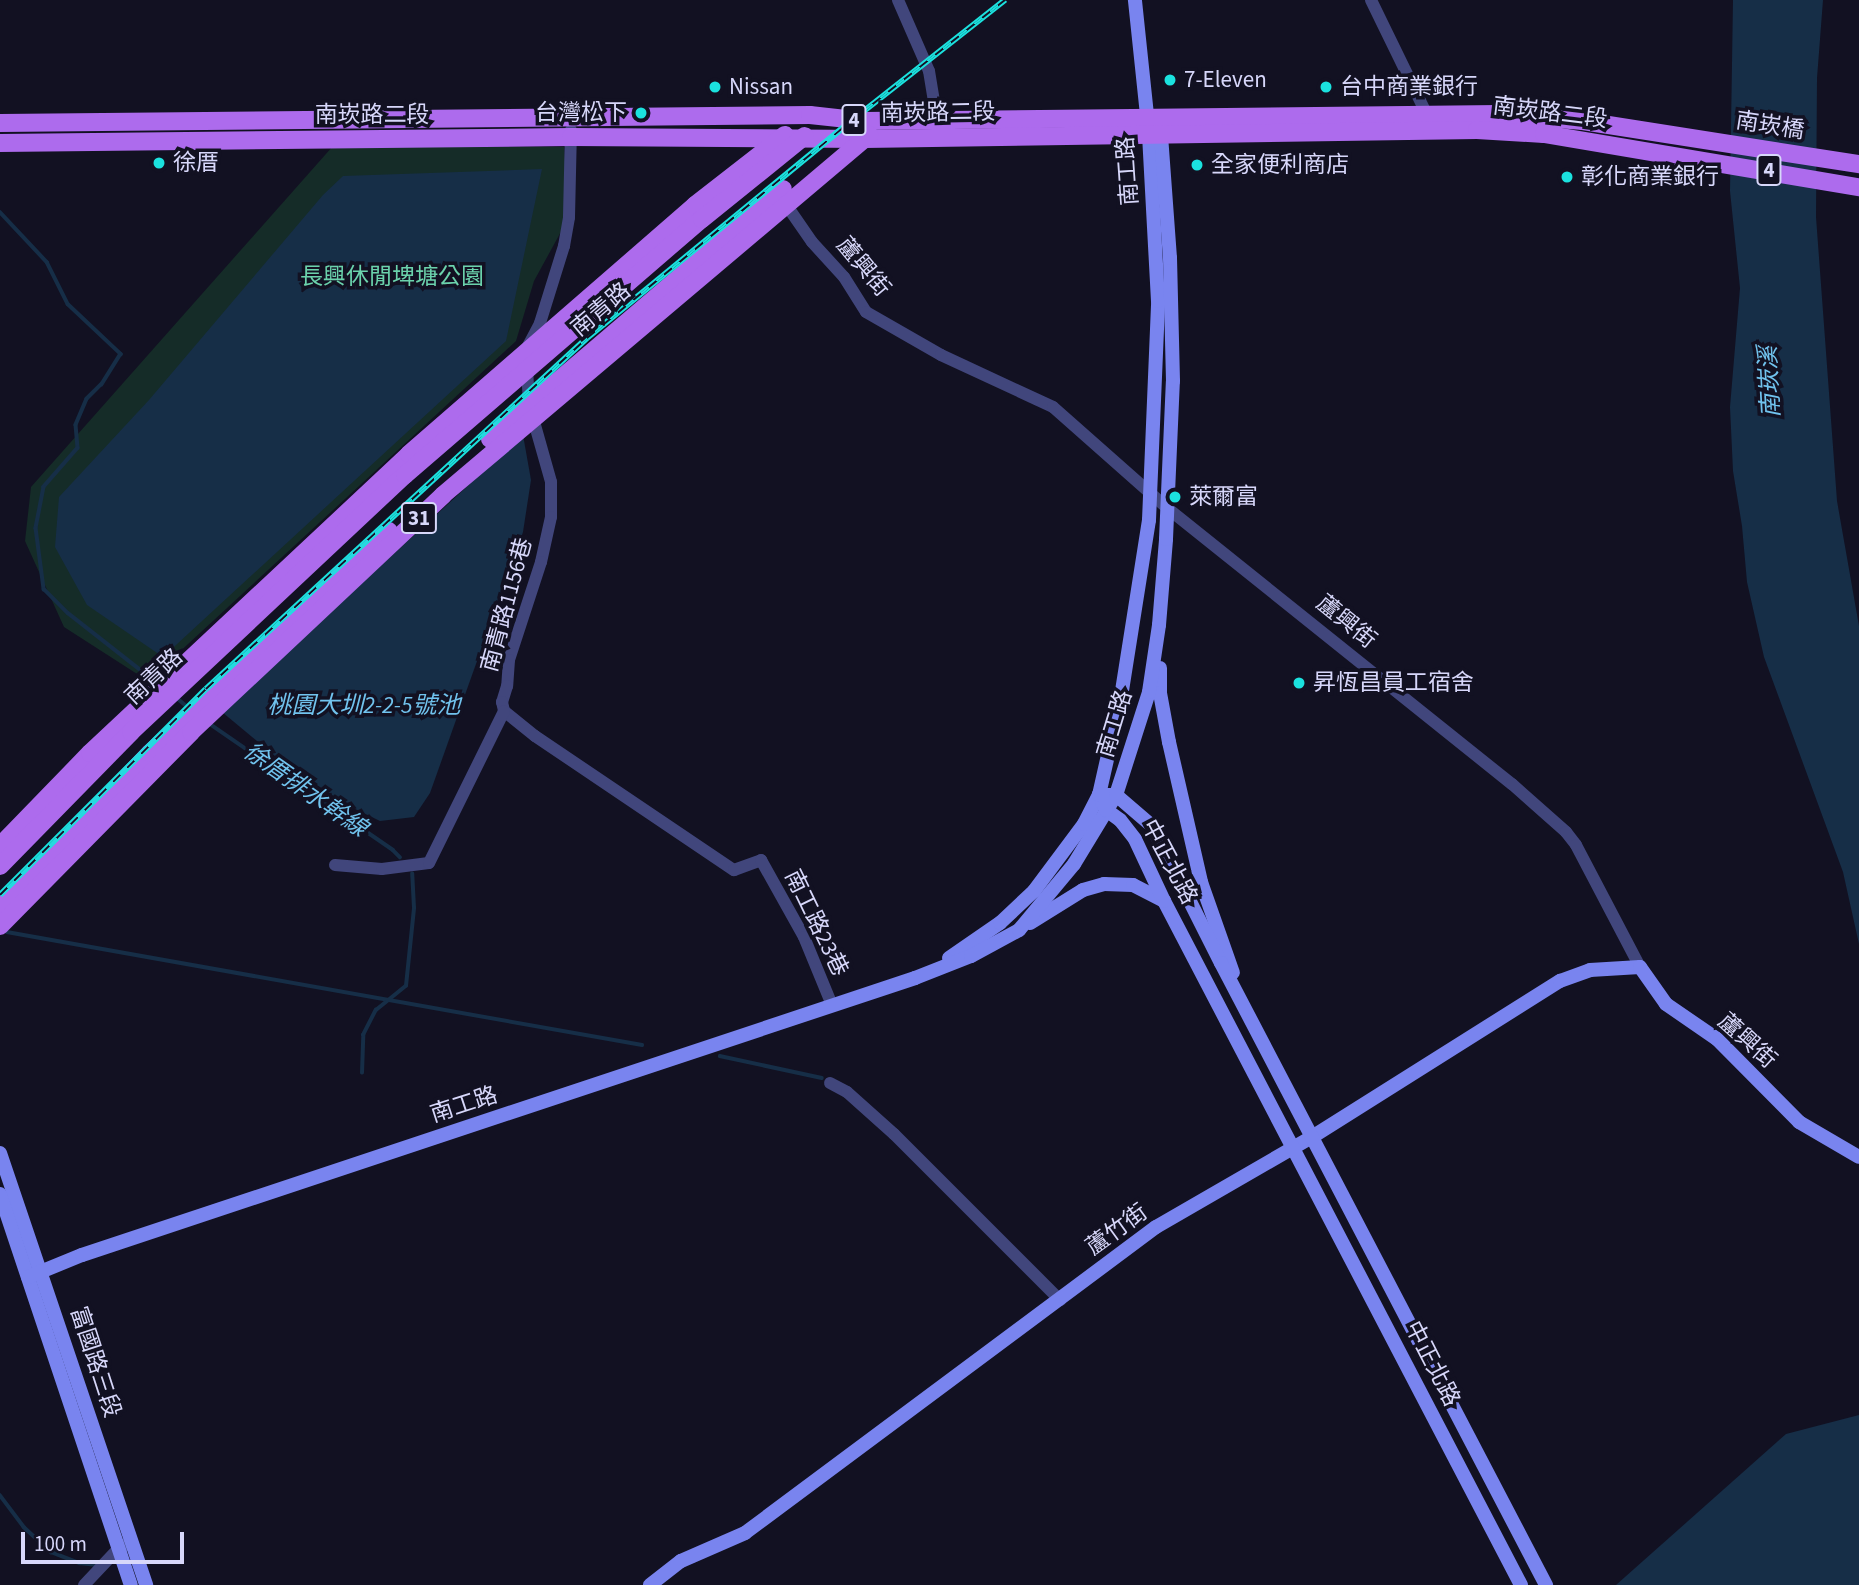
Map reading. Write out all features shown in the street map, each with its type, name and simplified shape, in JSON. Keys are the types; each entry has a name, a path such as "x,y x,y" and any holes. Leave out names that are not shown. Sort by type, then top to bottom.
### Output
{"main road":[{"name":"南崁路二段","path":"0,123 818,116 858,133 883,121 937,120 1152,129 1427,115 1499,114 1583,121 1707,141"},
{"name":"31","path":"0,846 90,753 328,529 527,349 695,205 782,138 818,116"},
{"name":"南青路","path":"0,866 131,732 378,500 702,219 803,138 818,116"},
{"name":"南崁路二段","path":"0,143 571,137 803,138 858,133 1152,129 1477,130 1544,134 1708,159"},
{"name":"31","path":"0,926 160,763 531,411 785,203 858,133"},
{"name":"南青路","path":"0,909 150,753 375,543 858,133"},
{"name":"南崁橋","path":"1707,141 1859,164"},
{"name":"南崁橋","path":"1708,159 1859,187"},
{"name":"南青路","path":"328,529 378,500"},
{"name":"南青路","path":"356,579 375,543"},
{"name":"南青路","path":"112,792 160,763"}],"street":[{"path":"898,0 929,71 937,120"},
{"path":"1135,0 1152,129"},
{"path":"1371,0 1427,115"},
{"path":"527,349 540,323 564,246 569,216 571,119"},
{"name":"南工路","path":"915,978 1000,923 1034,891 1084,824 1099,795 1121,697 1144,557 1158,301 1152,129"},
{"name":"南工路","path":"34,1274 915,978 971,956 1019,930 1074,864 1116,795 1143,720 1159,625 1172,367 1170,258 1152,129"},
{"name":"蘆興街","path":"785,203 812,242 844,277 866,312 942,355 1053,407 1166,507 1512,784 1566,832 1576,845 1640,967 1666,1004 1717,1039 1799,1122 1859,1157"},
{"name":"南青路1156巷","path":"504,711 502,702 507,686 509,660 541,562 551,517 551,482 531,411 527,349"},
{"path":"1159,625 1160,693 1178,785 1201,882 1241,998"},
{"path":"335,865 382,869 429,863 504,711"},
{"name":"南工路23巷","path":"504,711 535,736 734,870 761,860 804,937 832,1005"},
{"path":"1099,795 1116,795"},
{"name":"中正北路","path":"1099,795 1106,810 1120,820 1135,839 1164,901 1521,1585"},
{"name":"中正北路","path":"1116,795 1152,826 1220,963 1241,998 1546,1585"},
{"path":"1019,930 1083,890 1104,884 1133,885 1164,901"},
{"name":"蘆竹街","path":"650,1585 681,1561 746,1533 1156,1227 1312,1137 1560,981 1604,967 1640,967"},
{"path":"830,1083 846,1092 894,1134 1060,1300"},
{"name":"富國路三段","path":"0,1153 34,1274 125,1545 146,1585"},
{"name":"富國路三段","path":"0,1194 34,1274"},
{"path":"84,1585 125,1545"},
{"name":"富國路三段","path":"125,1545 131,1585"}],"green space":[{"name":"長興休閒埤塘公園","path":"333,146 564,147 569,217 534,281 516,341 148,681 64,627 25,541 31,487"}],"water":[{"name":"南崁溪","path":"1733,0 1823,0 1817,78 1816,217 1837,501 1859,626 1859,944 1843,872 1764,657 1747,582 1733,471 1730,407 1740,288 1730,191"},
{"name":"長興休閒埤塘公園","path":"542,169 506,341 163,657 87,605 55,547 59,497 149,400 323,195 343,176"},
{"name":"桃園大圳2-2-5號池","path":"523,435 531,480 523,532 430,793 414,817 380,821 347,805 281,761 222,712"},
{"path":"1859,1415 1859,1585 1616,1585 1786,1434"}],"waterway":[{"name":"徐厝排水幹線","path":"0,212 47,262 68,304 121,354 102,384 87,399 76,425 78,448 44,487 36,528 44,589 68,613 156,682"},
{"name":"徐厝排水幹線","path":"177,698 189,708"},
{"name":"徐厝排水幹線","path":"210,724 400,857"},
{"name":"徐厝排水幹線","path":"362,1073 363,1035 376,1010 406,986 414,908 412,874"},
{"path":"7,932 642,1045"},
{"path":"720,1056 822,1078"},
{"path":"0,1495 24,1527 51,1552 80,1563 97,1565"}],"railway":[{"path":"0,895 206,689 587,338 841,129 1005,0"}],"place":[{"name":"7-Eleven","path":"1170,80"},
{"name":"Nissan","path":"715,87"},
{"name":"台中商業銀行","path":"1326,87"},
{"name":"台灣松下","path":"641,113"},
{"name":"徐厝","path":"159,163"},
{"name":"全家便利商店","path":"1197,165"},
{"name":"彰化商業銀行","path":"1567,177"},
{"name":"萊爾富","path":"1175,497"},
{"name":"昇恆昌員工宿舍","path":"1299,683"}]}
